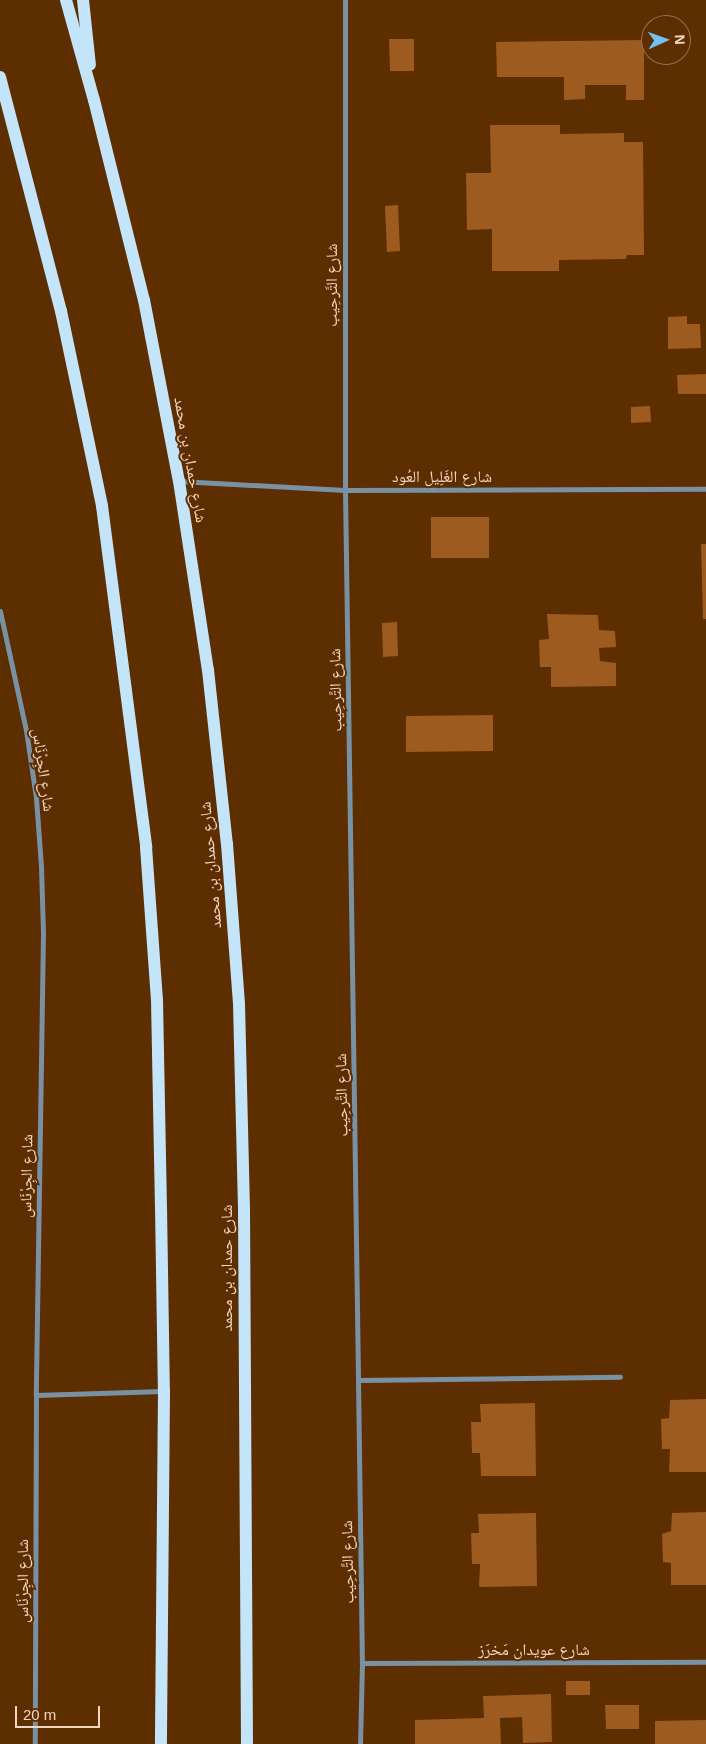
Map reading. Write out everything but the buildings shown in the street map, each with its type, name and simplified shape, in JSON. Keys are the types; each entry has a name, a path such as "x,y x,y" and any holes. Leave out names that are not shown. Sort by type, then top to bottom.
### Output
{"main road":[{"name":"شارع حمدان بن محمد","path":"66,0 94,100 144,300 179,481 208,670 227,844 239,1004 244,1209 246,1744"},
{"path":"83,0 94,100"},
{"path":"0,77 61,312 102,506 146,847 157,1000 164,1391 161,1744"}],"street":[{"name":"شارع التَّرحِيب","path":"344,0 345,490 362,1663 360,1744"},
{"name":"شارع الغَلِيل العُود","path":"179,481 345,490 706,489"},
{"name":"شارع الجِرْنَاس","path":"0,612 26,730 36,798 41,866 42,982 36,1395 35,1744"},
{"path":"358,1380 620,1377"},
{"path":"36,1395 164,1391"},
{"name":"شارع عويدان مَخرَز","path":"362,1663 706,1662"}]}
